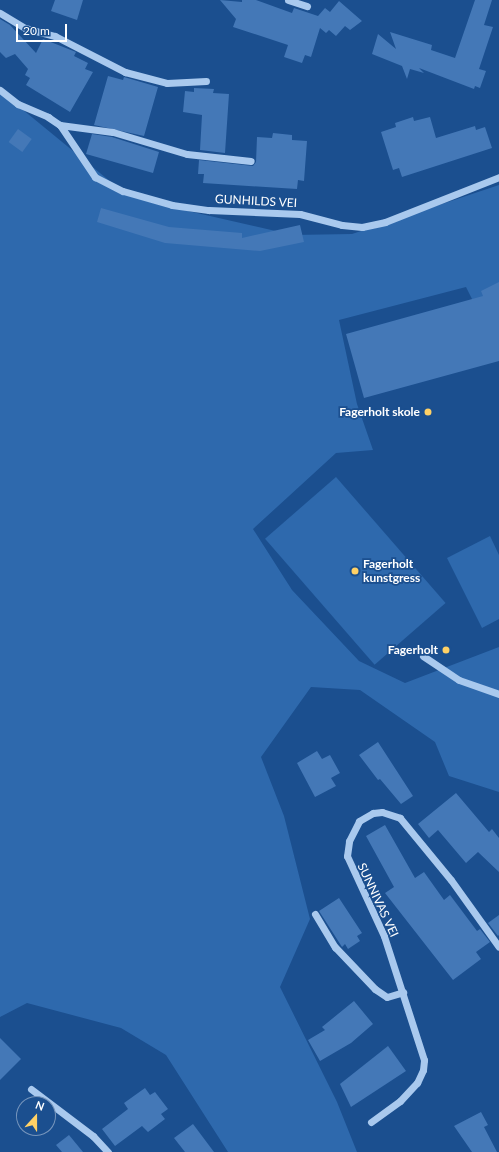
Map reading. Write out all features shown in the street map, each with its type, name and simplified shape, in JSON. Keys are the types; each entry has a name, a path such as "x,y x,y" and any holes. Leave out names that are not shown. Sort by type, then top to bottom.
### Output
{"street":[{"path":"288,0 307,6"},
{"path":"0,13 25,28 55,36 124,72 167,83 206,81"},
{"name":"GUNHILDS VEI","path":"0,90 18,104 48,117 60,125 86,167 95,177 108,185 172,205 209,210 300,214 342,225 371,226 499,178"},
{"name":"GUNHILDS VEI","path":"60,125 113,132 187,154 251,161"},
{"path":"423,656 459,680 499,694"},
{"name":"SUNNIVAS VEI","path":"371,1122 400,1101 418,1083 423,1070 422,1051 378,920 347,856 355,827 363,818 373,813 387,812 400,818 451,880 499,947"},
{"path":"315,914 335,947 375,989 387,997 403,992"},
{"path":"31,1089 93,1136 108,1152"}],"shaded area":[{"path":"0,91 117,187 188,211 293,235 352,234 499,185 499,322 487,329 466,287 339,320 357,404 373,450 336,453 253,529 292,590 359,661 405,683 499,647 499,792 449,776 435,742 360,690 311,687 261,757 284,816 310,919 280,987 337,1102 357,1152 228,1152 166,1055 121,1028 27,1003 0,1017"},
{"name":"Fagerholt kunstgress","path":"336,477 446,603 375,665 265,539"},
{"path":"490,536 499,555 499,619 482,628 447,558"}],"building":[{"path":"55,0 83,0 77,20 51,11"},
{"path":"220,0 242,2 242,0 256,0 292,13 294,8 318,16 325,8 330,12 339,1 362,21 350,30 345,26 336,36 329,30 326,33 320,28 311,57 305,55 302,63 284,57 288,45 233,27 236,19"},
{"path":"475,0 492,0 484,25 493,27 479,69 486,71 480,88 475,86 474,89 419,68 424,73 410,69 407,79 402,66 372,54 378,34 396,49 390,32 432,45 431,50 455,58"},
{"path":"0,19 10,25 36,53 43,39 76,52 74,56 88,63 85,69 93,72 70,112 26,85 30,78 25,75 28,69 15,54 6,58 0,52"},
{"path":"108,76 123,80 124,77 158,87 144,136 94,125"},
{"path":"194,88 214,89 213,93 229,94 225,153 200,150 202,115 183,112 185,91 194,92"},
{"path":"413,117 414,121 430,117 436,138 475,126 476,130 485,127 492,148 402,177 399,168 393,170 381,132 396,127 395,123"},
{"path":"18,129 32,139 22,152 9,142"},
{"path":"273,133 292,135 292,140 307,141 304,181 298,180 297,189 203,183 204,174 198,174 199,160 253,166 256,162 257,137 272,138"},
{"path":"92,134 112,137 159,152 153,173 86,154"},
{"path":"101,208 169,227 242,233 242,238 300,225 304,242 260,251 165,243 97,222"},
{"path":"499,282 499,361 364,398 346,334 483,296 481,291"},
{"path":"378,742 413,796 401,804 380,779 378,780 359,755"},
{"path":"317,751 322,759 330,755 340,773 331,778 336,786 315,797 297,763"},
{"path":"456,793 489,832 492,829 499,838 499,872 478,852 466,863 438,830 429,838 418,824"},
{"path":"385,825 415,878 424,872 444,900 450,895 477,931 480,929 490,942 476,952 481,959 453,980 385,893 394,887 366,836"},
{"path":"339,898 362,933 357,936 360,941 348,949 345,944 342,947 319,911"},
{"path":"499,915 499,935 498,936 488,923"},
{"path":"354,1001 373,1024 351,1043 320,1061 308,1040 325,1030 322,1027"},
{"path":"0,1038 21,1059 0,1080"},
{"path":"388,1046 406,1071 351,1107 340,1084"},
{"path":"145,1088 150,1095 155,1092 168,1109 161,1114 165,1119 148,1132 142,1126 115,1146 102,1129 128,1109 124,1103"},
{"path":"481,1112 488,1125 484,1127 497,1152 472,1152 454,1126"},
{"path":"193,1124 214,1152 185,1152 174,1138"},
{"path":"69,1135 83,1152 62,1152 56,1145"}],"place":[{"name":"Fagerholt skole","path":"428,412"},
{"name":"Fagerholt kunstgress","path":"355,571"},
{"name":"Fagerholt","path":"446,650"}]}
